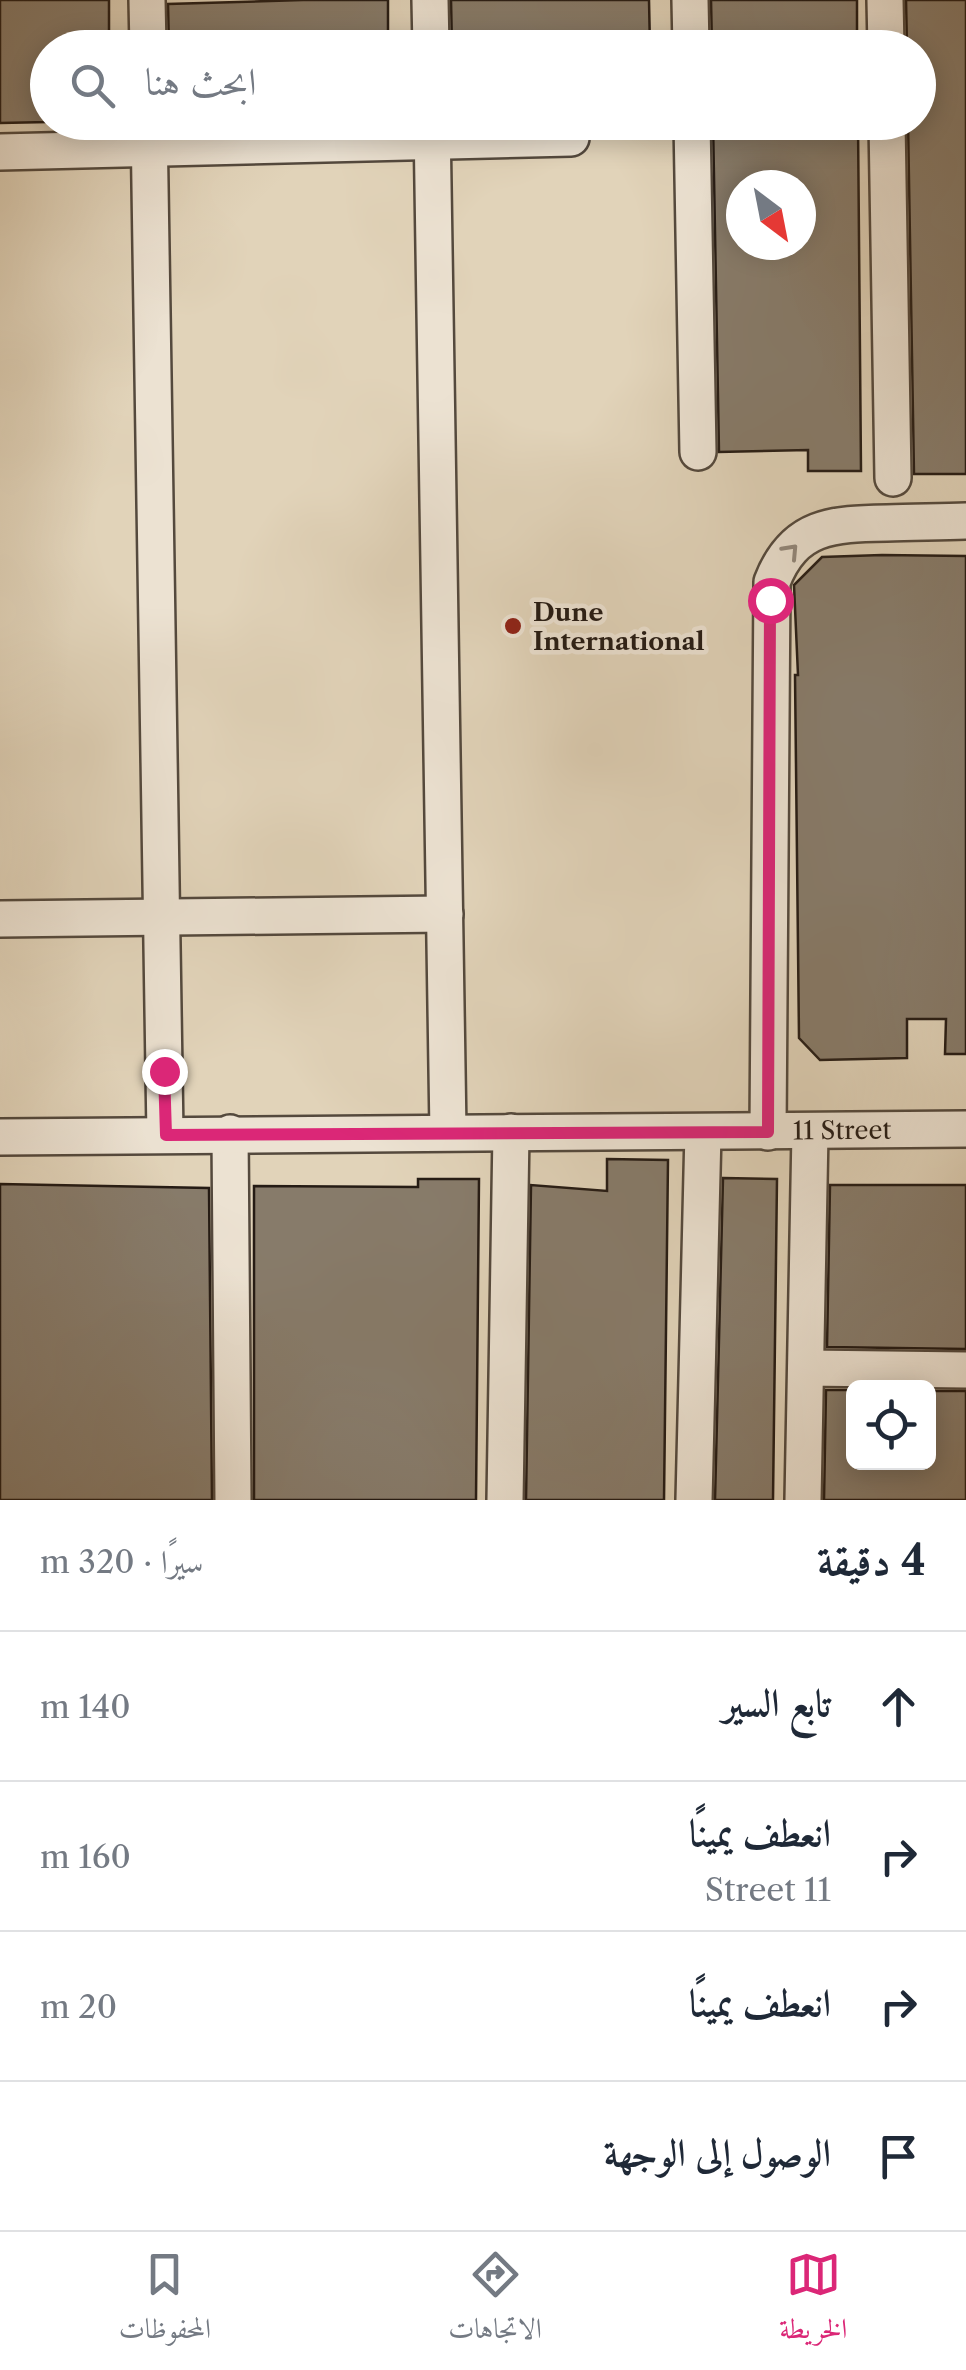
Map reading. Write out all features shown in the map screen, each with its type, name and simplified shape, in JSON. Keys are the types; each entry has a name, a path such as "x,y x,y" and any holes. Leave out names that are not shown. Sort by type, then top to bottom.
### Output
{"street":[{"path":"147,0 148,30"},
{"path":"430,0 431,30"},
{"path":"690,0 691,30"},
{"path":"885,0 886,30"},
{"path":"0,152 119,140"},
{"path":"149,140 166,1135"},
{"path":"433,140 448,1132"},
{"path":"692,140 698,452"},
{"path":"887,140 893,478"},
{"path":"768,1132 772,582 788,551 818,530 856,524 966,522"},
{"path":"0,919 445,914"},
{"name":"11 Street","path":"0,1137 966,1129"},
{"path":"505,1500 511,1132"},
{"path":"694,1500 703,1132"},
{"path":"804,1500 810,1132"},
{"path":"230,1133 233,1500"},
{"path":"806,1368 966,1370"}],"building":[{"path":"0,0 109,0 109,30 30,30 30,122 0,123"},
{"path":"388,0 388,30 169,30 168,4"},
{"path":"451,0 649,0 650,30 452,30"},
{"path":"711,0 857,0 857,30 712,30"},
{"path":"906,0 966,0 966,474 914,474 908,140 936,140 936,30 907,30"},
{"path":"713,140 858,140 861,471 808,471 808,450 719,452"},
{"path":"966,556 966,1054 945,1054 946,1019 907,1019 907,1058 820,1060 799,1038 798,675 794,585 822,557"},
{"path":"607,1159 668,1160 664,1500 526,1500 531,1185 607,1191"},
{"path":"723,1178 777,1179 773,1500 715,1500"},
{"path":"418,1179 479,1179 476,1500 254,1500 254,1186 418,1187"},
{"path":"0,1184 209,1188 212,1500 0,1500"},
{"path":"830,1185 966,1185 966,1349 827,1347"},
{"path":"826,1390 846,1390 846,1470 936,1470 936,1391 966,1391 966,1500 824,1500"}],"place":[{"name":"Dune International","path":"513,626"}],"route":[{"path":"164,1071 166,1135 768,1132 770,600"}]}
